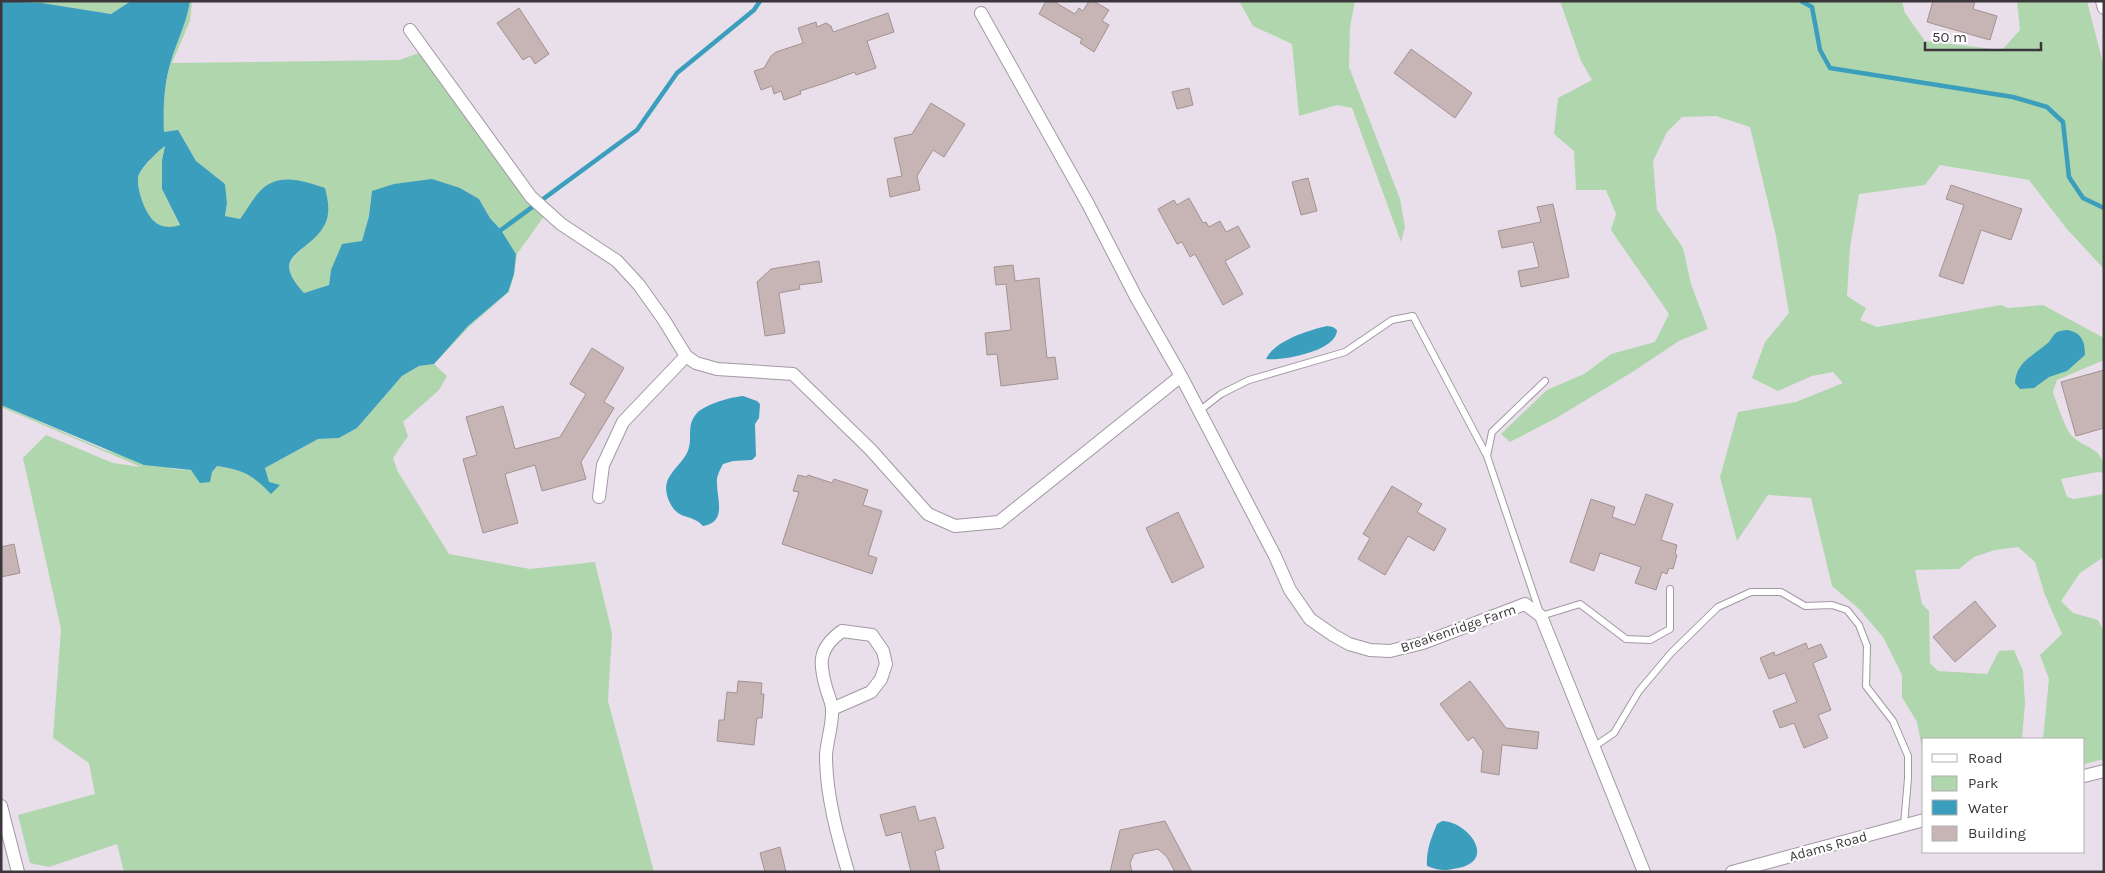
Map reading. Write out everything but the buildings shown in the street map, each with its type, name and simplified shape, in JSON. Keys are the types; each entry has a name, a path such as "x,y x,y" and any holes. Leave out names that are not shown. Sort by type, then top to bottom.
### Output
{"street":[{"path":"2102,1 2104,8"},
{"name":"Breakenridge Farm","path":"980,13 1088,204 1136,297 1181,376 1275,556 1290,590 1310,619 1333,636 1349,644 1370,650 1390,651 1423,642 1525,604 1541,616"},
{"path":"410,30 536,202 561,224 591,242 617,261 639,285 664,320 686,356 696,363 717,369 793,374 871,450 928,514 955,526 999,522 1181,376"},
{"path":"599,497 603,464 623,422 686,356"},
{"path":"1541,616 1595,746 1644,872"},
{"path":"832,709 871,692 881,679 886,664 884,651 872,635 842,631 831,639 821,655 822,674 832,709 826,753 827,778 834,820 848,872"},
{"path":"2085,776 2104,771"},
{"path":"1,806 18,872"},
{"name":"Adams Road","path":"1732,872 1922,820"}],"lane":[{"path":"1199,410 1222,394 1249,380 1345,352 1392,320 1413,316 1487,456 1541,616 1580,604 1626,639 1650,640 1670,629 1670,589"},
{"path":"1487,456 1492,432 1545,381"},
{"path":"1595,746 1614,732 1639,691 1671,653 1718,607 1751,592 1781,592 1805,606 1832,605 1847,610 1859,625 1867,646 1866,686 1893,721 1908,756 1904,825"}],"green space":[{"path":"3,1 131,1 111,14 42,3"},
{"path":"190,1 192,1 190,21 172,63 399,60 425,51 545,215 517,254 509,292 469,327 434,364 468,326 508,292 516,254 501,230 490,218 479,199 460,188 372,191 369,216 362,241 331,270 329,285 304,293 293,279 290,267 294,256 308,244 250,207 240,219 225,216 227,203 225,184 196,161 178,131 164,132 165,88 171,61 187,16"},
{"path":"1239,1 1355,1 1350,27 1349,67 1400,199 1405,227 1401,242 1352,108 1337,105 1299,116 1292,44 1253,26"},
{"path":"1560,1 1902,1 1905,13 1925,41 2002,50 2020,30 2017,1 2087,1 2104,67 2104,269 2066,228 2029,180 1940,165 1925,185 1859,194 1850,247 1847,296 1866,308 1860,320 1877,327 2001,305 2008,308 2043,305 2104,338 2104,360 2057,380 2053,392 2061,416 2072,436 2098,453 2103,464 2104,473 2098,472 2061,479 2067,497 2074,499 2104,494 2104,557 2080,573 2061,601 2073,613 2098,620 2104,632 2104,759 2085,764 2085,738 2043,738 2049,679 2040,655 2062,634 2045,595 2035,562 2018,547 1995,550 1974,557 1959,569 1915,570 1922,604 1929,611 1930,663 1938,671 1987,674 1999,651 2014,650 2023,671 2025,703 2022,738 1922,738 1922,748 1917,722 1902,697 1902,675 1883,637 1859,609 1832,586 1811,498 1768,495 1737,541 1720,477 1738,412 1796,402 1843,383 1833,372 1812,376 1778,391 1752,378 1765,342 1789,313 1776,236 1750,127 1716,116 1682,117 1667,132 1653,161 1657,210 1683,248 1691,284 1708,329 1679,341 1558,417 1510,442 1501,434 1547,390 1584,374 1611,354 1655,342 1669,314 1611,230 1616,214 1606,190 1576,190 1574,151 1554,134 1558,98 1592,80 1581,61"},
{"path":"165,145 162,160 162,189 180,226 168,228 161,226 149,216 141,201 138,185 139,174"},
{"path":"434,364 447,376 439,390 403,422 408,436 393,458 398,472 449,554 530,569 595,562 612,633 608,701 654,872 124,872 117,844 49,867 30,863 18,815 95,794 89,763 53,738 61,629 23,458 46,435 113,463 141,467 1,407 1,405 105,450 174,469 212,472 217,466 234,469 247,474 271,493 265,468 318,439 339,438 357,428 402,376 419,366"}],"water":[{"path":"1,1 42,3 111,14 131,1 190,1 165,87 164,132 178,130 196,161 225,184 227,203 225,216 240,219 261,190 268,184 276,181 300,181 325,188 328,217 324,226 317,236 294,256 290,262 290,270 294,280 304,293 329,285 331,270 342,244 362,241 369,216 372,191 394,184 432,179 460,188 479,199 516,254 514,274 508,292 468,326 434,364 419,366 402,376 357,428 339,438 318,439 265,468 269,482 280,485 271,494 259,482 247,474 226,468 217,466 212,472 210,482 200,483 191,470 144,465 1,405","holes":["165,146 162,160 162,189 180,225 177,226 163,226 154,221 140,195 139,174 145,165"]},
{"path":"1327,326 1337,330 1335,337 1319,349 1296,356 1266,359 1276,347 1293,337"},
{"path":"2068,330 2080,336 2085,355 2067,371 2049,377 2034,388 2020,389 2015,383 2016,375 2027,359 2049,342 2057,332"},
{"path":"743,396 760,404 759,418 755,424 756,456 752,460 733,461 723,464 717,481 718,515 710,524 703,526 694,519 681,515 674,509 667,494 667,481 687,453 690,443 691,423 697,413 719,402"},
{"path":"1442,821 1461,827 1474,841 1477,850 1476,857 1470,864 1446,870 1427,866 1427,855 1431,839 1437,824"}],"waterway":[{"path":"501,230 637,130 677,73 754,10 760,1"},
{"path":"1801,1 1812,7 1820,50 1830,68 2013,97 2047,107 2063,122 2069,177 2083,198 2104,208"}]}
